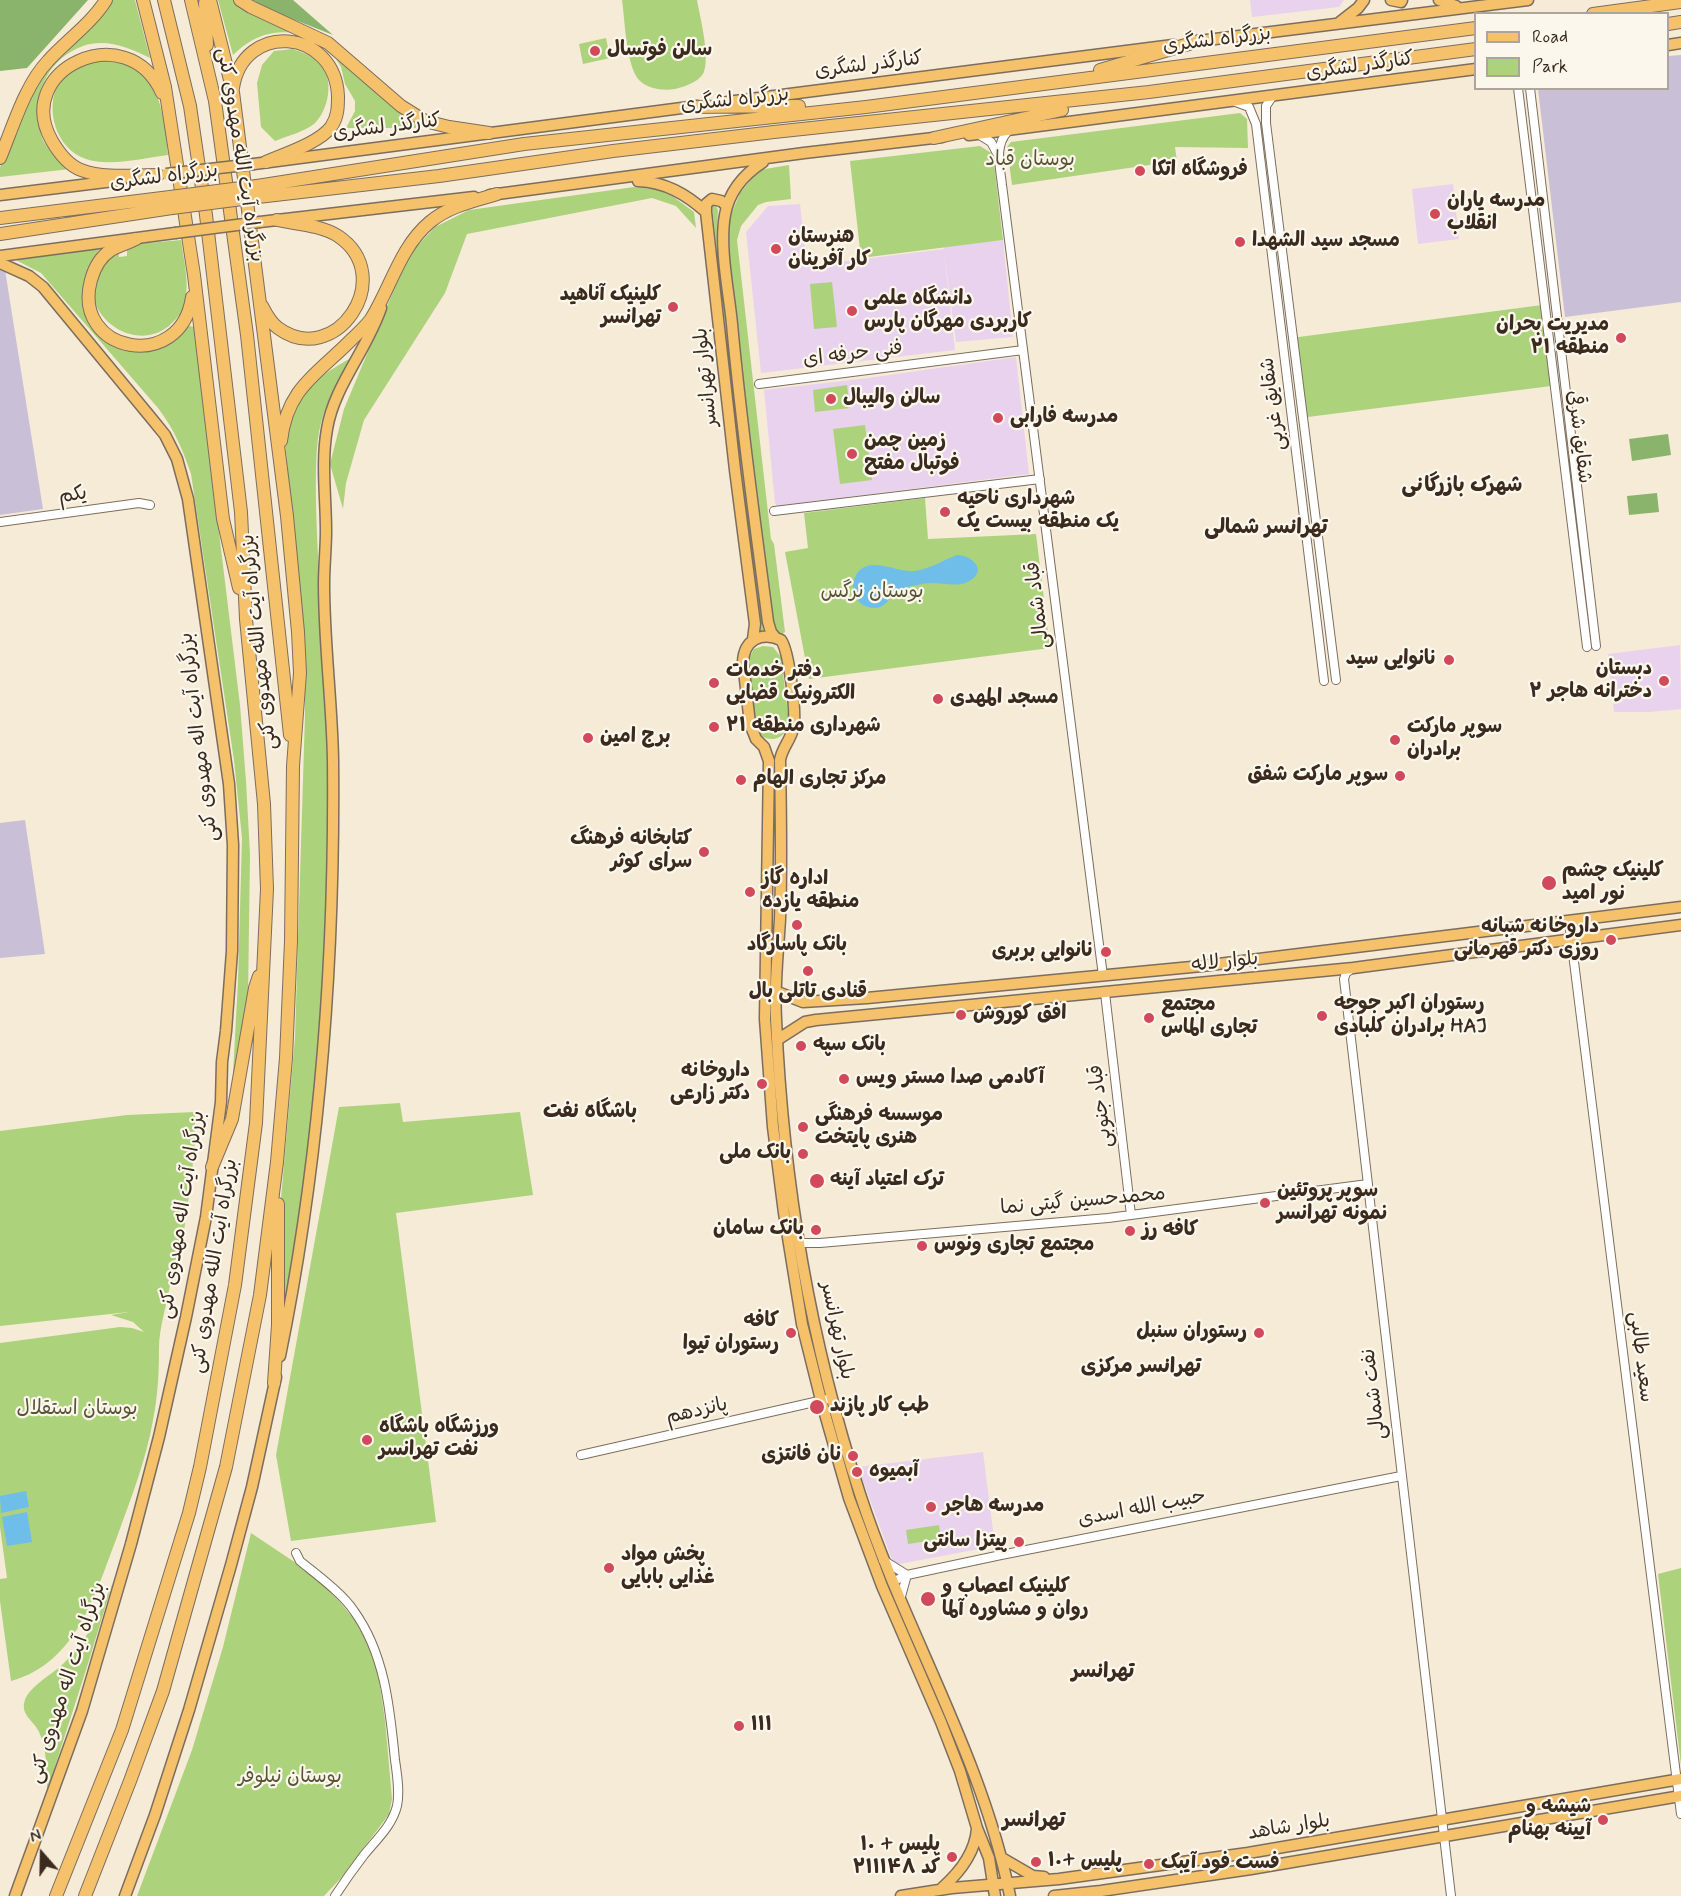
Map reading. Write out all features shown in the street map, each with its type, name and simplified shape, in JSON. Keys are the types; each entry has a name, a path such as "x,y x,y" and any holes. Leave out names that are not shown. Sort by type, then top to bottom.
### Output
{"highway":[{"path":"0,158 40,71 90,21 106,0"},
{"name":"بزرگراه آیت الله مهدوی کنی","path":"143,0 168,107 194,275 223,519 246,619"},
{"name":"بزرگراه آیت الله مهدوی کنی","path":"56,1896 122,1730 189,1513 235,1285 256,1123 267,889 264,804 246,619 241,512 206,215 190,106 164,0"},
{"name":"بزرگراه آیت الله مهدوی کنی","path":"190,0 206,58 214,101 251,367 293,766"},
{"path":"205,0 208,39 206,58"},
{"name":"بزرگراه آیت الله مهدوی کنی","path":"210,0 233,92 279,457 300,674 293,766"},
{"path":"240,0 328,43 401,106 425,121 489,133"},
{"path":"1608,12 1681,2"},
{"name":"بزرگراه لشگری","path":"257,192 524,144 866,107 1474,28"},
{"path":"233,92 235,75 240,63 247,55 269,43 280,40 308,45 321,55 332,69 338,88 338,111 330,127 300,147 260,163"},
{"path":"1065,80 1199,41"},
{"name":"بزرگراه لشگری","path":"0,218 439,176 613,151 1149,92 1474,51"},
{"path":"162,175 106,176 80,170 59,153 51,139 44,122 44,103 52,84 70,65 81,59 110,54 131,60 147,69 168,107"},
{"path":"934,138 1149,92"},
{"path":"688,107 866,107"},
{"path":"279,457 282,431 296,395 306,380 370,321 408,247 428,223 444,211 497,194"},
{"name":"بزرگراه لشگری","path":"0,234 171,203"},
{"path":"260,303 278,328 306,339 330,334 341,327 358,308 363,289 363,274 359,258 338,236 310,226 277,220"},
{"path":"136,239 109,251 95,267 90,282 89,307 102,330 113,340 127,345 142,346 156,343 173,335 186,320 190,311 194,275"},
{"path":"85,1896 130,1781 180,1637 226,1467 260,1295 277,1162 286,1058 291,953 293,766"},
{"path":"212,1167 232,1119 255,988 265,960"},
{"path":"274,1383 278,1325 277,1162"}],"main road":[{"path":"1339,23 1358,8 1364,0"},
{"path":"1391,0 1401,2 1402,0"},
{"path":"1439,0 1462,7"},
{"name":"کنارگذر لشگری","path":"0,195 1528,0"},
{"name":"کنارگذر لشگری","path":"0,256 934,138 1008,131 1474,69"},
{"name":"بلوار تهرانسر","path":"766,159 742,177 727,206 723,237 742,423 768,622 771,632 784,644 789,670 794,726 780,760 780,917 775,991 783,1125 813,1322 832,1398 883,1568"},
{"path":"612,180 652,182 688,196 706,212"},
{"path":"706,212 706,204 712,199 721,201 727,206"},
{"name":"بلوار تهرانسر","path":"706,212 755,624 753,639 743,654 744,678 750,724 756,739 764,747 769,761 764,986 772,1127 802,1324 849,1498 951,1717 1002,1858 1011,1896"},
{"name":"بزرگراه آیت اله مهدوی کنی","path":"0,263 29,276 43,287 165,435 177,459 192,518 229,784 233,845 232,951 218,1127 206,1217 186,1317 159,1437 131,1544 82,1711 15,1896"},
{"path":"126,1894 189,1710 231,1565 252,1487 297,1262 316,1127 330,964 333,882 333,768 324,585 326,530 323,474 327,428 338,395 376,325 391,279"},
{"path":"753,639 764,636 775,637"},
{"path":"764,747 775,748 786,745"},
{"name":"بلوار لاله","path":"775,991 803,1002 867,998 1214,965 1681,908"},
{"name":"بلوار لاله","path":"777,1040 805,1022 1353,968 1681,925"},
{"path":"1103,976 1105,993"},
{"path":"867,998 865,1007 868,1015"},
{"name":"بلوار تهرانسر","path":"894,1592 960,1771 977,1828 989,1858 995,1896"},
{"name":"بلوار شاهد","path":"901,1896 940,1890 952,1892 993,1884 1059,1879 1248,1853 1679,1779"},
{"name":"بلوار شاهد","path":"1054,1896 1251,1869 1680,1796"},
{"path":"940,1890 954,1878 965,1862 974,1845 977,1828"},
{"path":"1002,1858 1033,1876 1059,1879"}],"street":[{"name":"شقایق شرقی","path":"1518,90 1592,647 1530,90"},
{"path":"1261,123 1266,106 1272,97"},
{"path":"1233,100 1249,107 1261,123"},
{"name":"شقایق غربی","path":"1261,123 1280,234 1336,680"},
{"name":"شقایق غربی","path":"1261,123 1270,235 1324,681"},
{"path":"999,158 1001,140 1008,131"},
{"path":"978,134 991,142 999,158"},
{"name":"قباد شمالی","path":"999,158 1103,976"},
{"path":"1270,235 1280,234"},
{"name":"فنی حرفه ای","path":"759,384 1023,350"},
{"path":"774,511 1040,479"},
{"name":"یکم","path":"0,522 139,503 150,505"},
{"name":"سعید طالبی","path":"1569,922 1679,1779 1681,1814"},
{"name":"نفت شمالی","path":"1353,968 1346,973 1344,979 1451,1896"},
{"name":"قباد جنوبی","path":"1105,993 1131,1215"},
{"name":"محمدحسین گیتی نما","path":"800,1243 1131,1215 1368,1184"},
{"name":"پانزدهم","path":"581,1455 832,1398"},
{"name":"حبیب الله اسدی","path":"894,1592 907,1575 1158,1522 1401,1476"},
{"path":"296,1553 300,1561 354,1609 368,1634 380,1664 391,1720 397,1779 397,1805 391,1821 334,1896"},
{"path":"883,1568 907,1575 894,1592"}],"shaded area":[{"path":"1250,0 1344,0 1339,7 1252,17"},
{"path":"1681,55 1681,302 1565,317 1538,90 1669,90 1669,56"},
{"name":"مدرسه یاران انقلاب","path":"1453,184 1459,239 1418,244 1412,189"},
{"name":"دانشگاه علمی کاربردی مهرگان پارس","path":"800,204 807,266 1003,240 1013,337 956,342 944,253 955,350 761,373 746,232 768,206"},
{"path":"0,270 5,270 43,509 0,515"},
{"path":"1016,357 1029,474 777,506 775,503 764,390"},
{"path":"1680,645 1681,709 1614,712 1608,654"},
{"path":"25,820 45,954 0,958 0,823"},
{"name":"مدرسه هاجر","path":"983,1452 995,1546 894,1565 858,1467"}],"green space":[{"path":"0,0 88,0 27,68 0,71"},
{"path":"111,0 135,0 150,58 126,48 100,43 71,51 53,67 46,77 38,112 44,142 70,169 0,177 0,167 39,78"},
{"path":"218,0 233,0 299,33 280,32 263,35 233,55"},
{"path":"253,0 293,0 333,35 265,8"},
{"path":"622,0 697,0 706,58 701,77 694,82 670,90 652,88 640,81 635,75 629,55"},
{"name":"سالن فوتسال","path":"606,38 610,58 583,64 579,44"},
{"path":"292,49 304,53 321,64 328,78 328,95 323,111 314,124 275,141 261,127 257,83 262,65 274,51"},
{"path":"332,52 402,114 418,122 419,128 346,128 355,111 355,101 345,84 341,67"},
{"path":"101,58 132,64 148,77 158,98 168,155 126,161 95,161 76,154 60,137 53,116 53,104 59,82 70,69"},
{"name":"بوستان قباد","path":"1240,113 1247,119 1248,148 1175,147 1177,161 1012,185 1007,147 1011,142"},
{"path":"980,146 993,154 1003,240 861,258 850,161"},
{"path":"789,165 791,199 758,205 741,226 737,240 771,539 774,544 785,632 782,634 778,633 771,624 725,229 740,193 759,170"},
{"path":"634,187 664,190 694,212 696,228 676,206 652,198 467,234 445,293 364,420 346,483 343,509 330,464 344,409 408,256 435,227 469,210"},
{"path":"712,206 716,206 718,210 717,231 763,632 758,630"},
{"path":"181,240 186,292 183,308 177,318 169,326 154,334 139,336 124,332 111,324 100,313 94,299 93,284 101,266 118,249 119,257 127,256 127,245"},
{"path":"103,244 87,273 85,306 132,350 186,325 194,327 240,705 250,854 248,999 232,1092 242,838 234,760 191,474 178,440 158,408 41,273 8,256"},
{"path":"832,282 837,327 814,329 810,284"},
{"path":"1542,305 1551,386 1300,418 1291,338"},
{"path":"354,356 324,412 317,450 316,521 328,768 325,957 312,1115 281,1325 280,1210 295,1038 305,715 305,658 285,442 295,411 308,390 326,373"},
{"name":"سالن والیبال","path":"847,385 850,408 815,412 813,390"},
{"name":"زمین چمن فوتبال مفتح","path":"865,425 872,480 840,484 833,429"},
{"path":"1668,434 1671,455 1632,461 1629,439"},
{"path":"1657,493 1659,512 1629,515 1627,496"},
{"name":"بوستان نرگس","path":"925,498 928,539 1036,534 1050,648 809,679 785,552 808,548 804,513"},
{"path":"763,646 773,647 781,657 789,722 783,735 775,739 761,736 755,726 748,660 754,649"},
{"path":"400,1103 403,1122 520,1112 533,1195 396,1213 436,1522 291,1541 276,1455 339,1107"},
{"name":"بوستان استقلال","path":"195,1112 195,1142 184,1231 159,1340 155,1411 138,1479 100,1581 80,1624 68,1643 52,1659 34,1672 11,1681 0,1601 0,1579 7,1578 0,1527 0,1343 120,1327 144,1332 133,1322 111,1315 129,1312 0,1326 0,1131 127,1115"},
{"path":"939,1525 941,1539 908,1544 906,1530"},
{"name":"بوستان نیلوفر","path":"251,1533 314,1575 361,1628 377,1666 385,1720 392,1799 389,1814 341,1878 324,1896 137,1896 192,1750 223,1647"},
{"path":"1681,1568 1681,1765 1658,1574"},
{"path":"113,1582 47,1791 46,1761 42,1738 25,1712 24,1704 35,1686 60,1667 81,1644 99,1614"}],"water":[{"path":"957,555 972,560 977,567 976,576 966,583 954,585 928,583 911,586 900,590 886,603 875,608 862,604 853,591 856,575 868,566 915,571"},
{"path":"26,1491 29,1507 1,1513 0,1496"},
{"path":"27,1512 32,1542 7,1546 2,1517"}],"place":[{"name":"سالن فوتسال","path":"595,51"},
{"name":"فروشگاه اتکا","path":"1140,171"},
{"name":"مدرسه یاران انقلاب","path":"1435,214"},
{"name":"مسجد سید الشهدا","path":"1240,242"},
{"name":"هنرستان کار آفرینان","path":"776,249"},
{"name":"کلینیک آناهید تهرانسر","path":"673,307"},
{"name":"دانشگاه علمی کاربردی مهرگان پارس","path":"852,311"},
{"name":"مدیریت بحران منطقه ۲۱","path":"1621,338"},
{"name":"سالن والیبال","path":"831,399"},
{"name":"مدرسه فارابی","path":"998,418"},
{"name":"زمین چمن فوتبال مفتح","path":"852,454"},
{"name":"شهرداری ناحیه یک منطقه بیست یک","path":"945,512"},
{"name":"نانوایی سید","path":"1449,660"},
{"name":"دبستان دخترانه هاجر ۲","path":"1664,681"},
{"name":"دفتر خدمات الکترونیک قضایی","path":"714,683"},
{"name":"مسجد المهدی","path":"938,699"},
{"name":"شهرداری منطقه ۲۱","path":"714,727"},
{"name":"برج امین","path":"588,738"},
{"name":"سوپر مارکت برادران","path":"1395,740"},
{"name":"سوپر مارکت شفق","path":"1400,776"},
{"name":"مرکز تجاری الهام","path":"741,780"},
{"name":"کتابخانه فرهنگ سرای کوثر","path":"704,852"},
{"name":"کلینیک چشم نور امید","path":"1549,883"},
{"name":"اداره گاز منطقه یازده","path":"750,892"},
{"name":"بانک پاسارگاد","path":"797,925"},
{"name":"داروخانه شبانه روزی دکتر قهرمانی","path":"1611,940"},
{"name":"نانوایی بربری","path":"1106,952"},
{"name":"قنادی تاتلی بال","path":"808,971"},
{"name":"افق کوروش","path":"961,1015"},
{"name":"رستوران اکبر جوجه برادران کلبادی HAJ","path":"1322,1016"},
{"name":"مجتمع تجاری الماس","path":"1149,1018"},
{"name":"بانک سپه","path":"801,1046"},
{"name":"آکادمی صدا مستر ویس","path":"844,1079"},
{"name":"داروخانه دکتر زارعی","path":"762,1084"},
{"name":"موسسه فرهنگی هنری پایتخت","path":"803,1127"},
{"name":"بانک ملی","path":"803,1154"},
{"name":"ترک اعتیاد آینه","path":"817,1181"},
{"name":"سوپر پروتئین نمونه تهرانسر","path":"1265,1203"},
{"name":"بانک سامان","path":"816,1230"},
{"name":"کافه رز","path":"1130,1231"},
{"name":"مجتمع تجاری ونوس","path":"922,1246"},
{"name":"کافه رستوران تیوا","path":"791,1333"},
{"name":"رستوران سنبل","path":"1259,1333"},
{"name":"طب کار پازند","path":"817,1407"},
{"name":"ورزشگاه باشگاه نفت تهرانسر","path":"367,1440"},
{"name":"نان فانتزی","path":"853,1456"},
{"name":"آبمیوه","path":"857,1472"},
{"name":"مدرسه هاجر","path":"931,1507"},
{"name":"پیتزا سانتی","path":"1019,1542"},
{"name":"پخش مواد غذایی بابایی","path":"609,1568"},
{"name":"کلینیک اعصاب و روان و مشاوره آلما","path":"928,1599"},
{"name":"۱۱۱","path":"739,1726"},
{"name":"شیشه و آیینه بهنام","path":"1603,1820"},
{"name":"پلیس + ۱۰ کد ۲۱۱۱۴۸","path":"952,1857"},
{"name":"پلیس +۱۰","path":"1036,1862"},
{"name":"فست فود آیبک","path":"1149,1864"}],"district":[{"name":"شهرک بازرگانی","path":"1462,487"},
{"name":"تهرانسر شمالی","path":"1266,529"},
{"name":"باشگاه نفت","path":"590,1113"},
{"name":"تهرانسر مرکزی","path":"1141,1368"},
{"name":"تهرانسر","path":"1103,1673"},
{"name":"تهرانسر","path":"1034,1822"}]}
